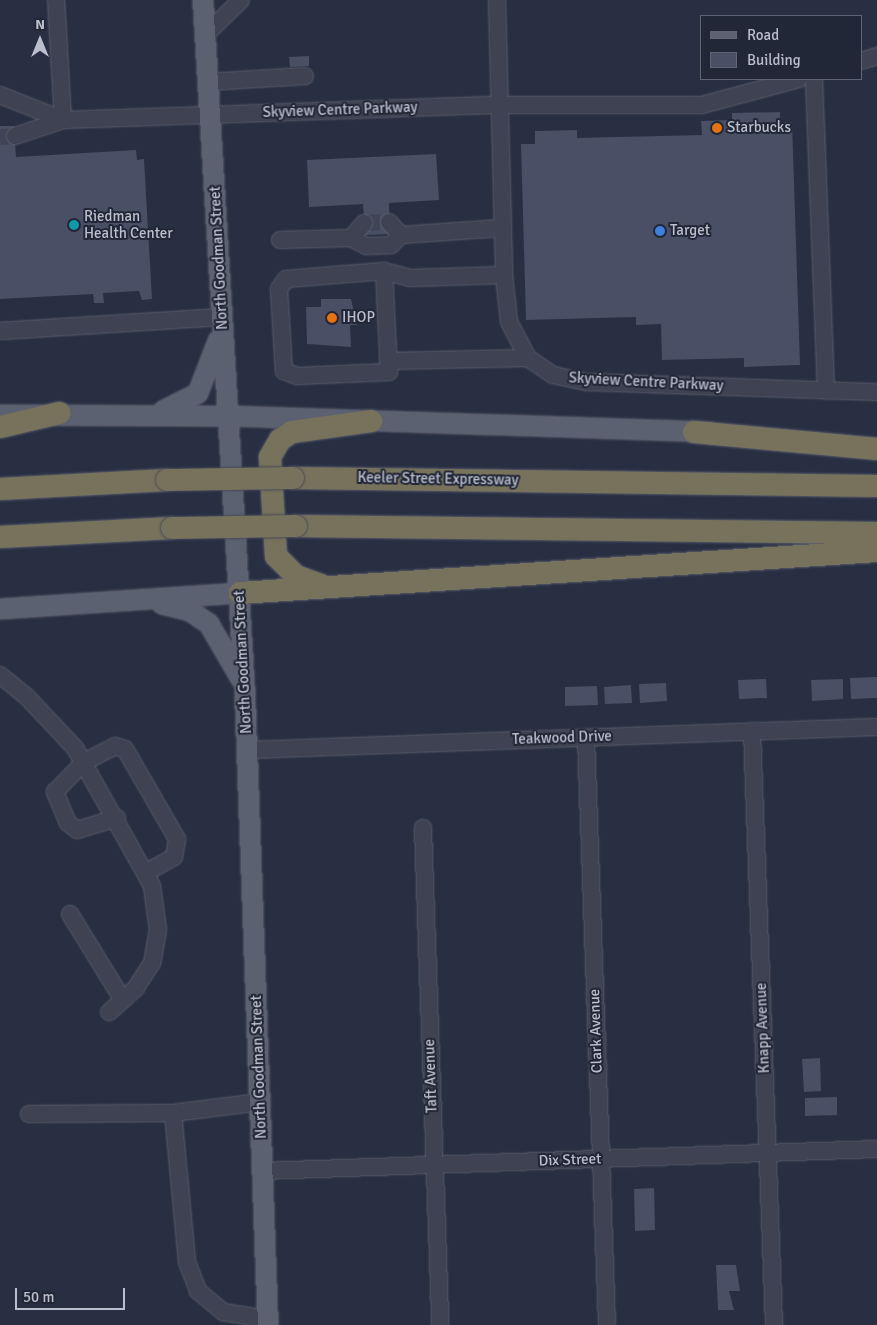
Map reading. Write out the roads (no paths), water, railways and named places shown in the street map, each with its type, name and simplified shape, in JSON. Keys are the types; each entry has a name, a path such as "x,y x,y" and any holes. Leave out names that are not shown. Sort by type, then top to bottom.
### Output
{"highway":[{"path":"0,427 58,413"},
{"path":"341,587 302,579 279,560 272,539 269,462 277,443 292,432 370,421"},
{"path":"694,432 877,449"},
{"name":"Keeler Street Expressway","path":"0,489 167,480 293,478 877,486"},
{"path":"0,537 172,528 296,526 877,533"},
{"path":"240,593 877,551"}],"main road":[{"name":"North Goodman Street","path":"203,0 248,750 268,1322"},
{"path":"144,414 180,405 198,393 212,364 222,316"},
{"path":"0,415 58,413 229,416 877,438"},
{"path":"0,609 240,593"},
{"path":"138,600 190,611 209,624 231,658 245,695"}],"street":[{"path":"56,0 63,120"},
{"path":"205,35 242,0"},
{"name":"Skyview Centre Parkway","path":"497,0 504,275 509,322 528,358 553,375 587,382 877,392"},
{"path":"862,61 877,56"},
{"path":"208,82 305,76"},
{"path":"499,105 702,105 795,80"},
{"path":"814,80 826,391"},
{"path":"0,95 63,120"},
{"name":"Skyview Centre Parkway","path":"63,120 499,105"},
{"path":"15,136 63,120"},
{"path":"390,222 401,235"},
{"path":"350,238 364,223"},
{"path":"280,240 350,238 366,246 391,245 401,235 502,228"},
{"path":"384,271 390,372 289,375 280,365 279,290 286,280 384,271 410,278 504,275"},
{"path":"0,331 222,316"},
{"path":"389,362 528,358"},
{"path":"0,675 49,719 84,762 147,872 156,909 157,944 145,977 109,1012"},
{"name":"Teakwood Drive","path":"248,750 877,727"},
{"name":"Knapp Avenue","path":"752,732 774,1325"},
{"name":"Clark Avenue","path":"586,738 607,1325"},
{"path":"117,818 88,830 68,823 55,792 84,762 116,746 125,749 130,757 179,848 174,857 147,872"},
{"name":"Taft Avenue","path":"423,828 440,1325"},
{"path":"70,914 123,1000"},
{"path":"29,1114 173,1113 260,1102"},
{"path":"173,1113 187,1262 198,1291 223,1312 268,1322"},
{"name":"Dix Street","path":"262,1171 877,1149"}],"tunnel":[{"path":"0,137 15,136"},
{"path":"364,223 389,222"}],"place":[{"name":"Starbucks","path":"717,128"},
{"name":"Riedman Health Center","path":"74,225"},
{"name":"Target","path":"660,231"},
{"name":"IHOP","path":"332,318"}]}
